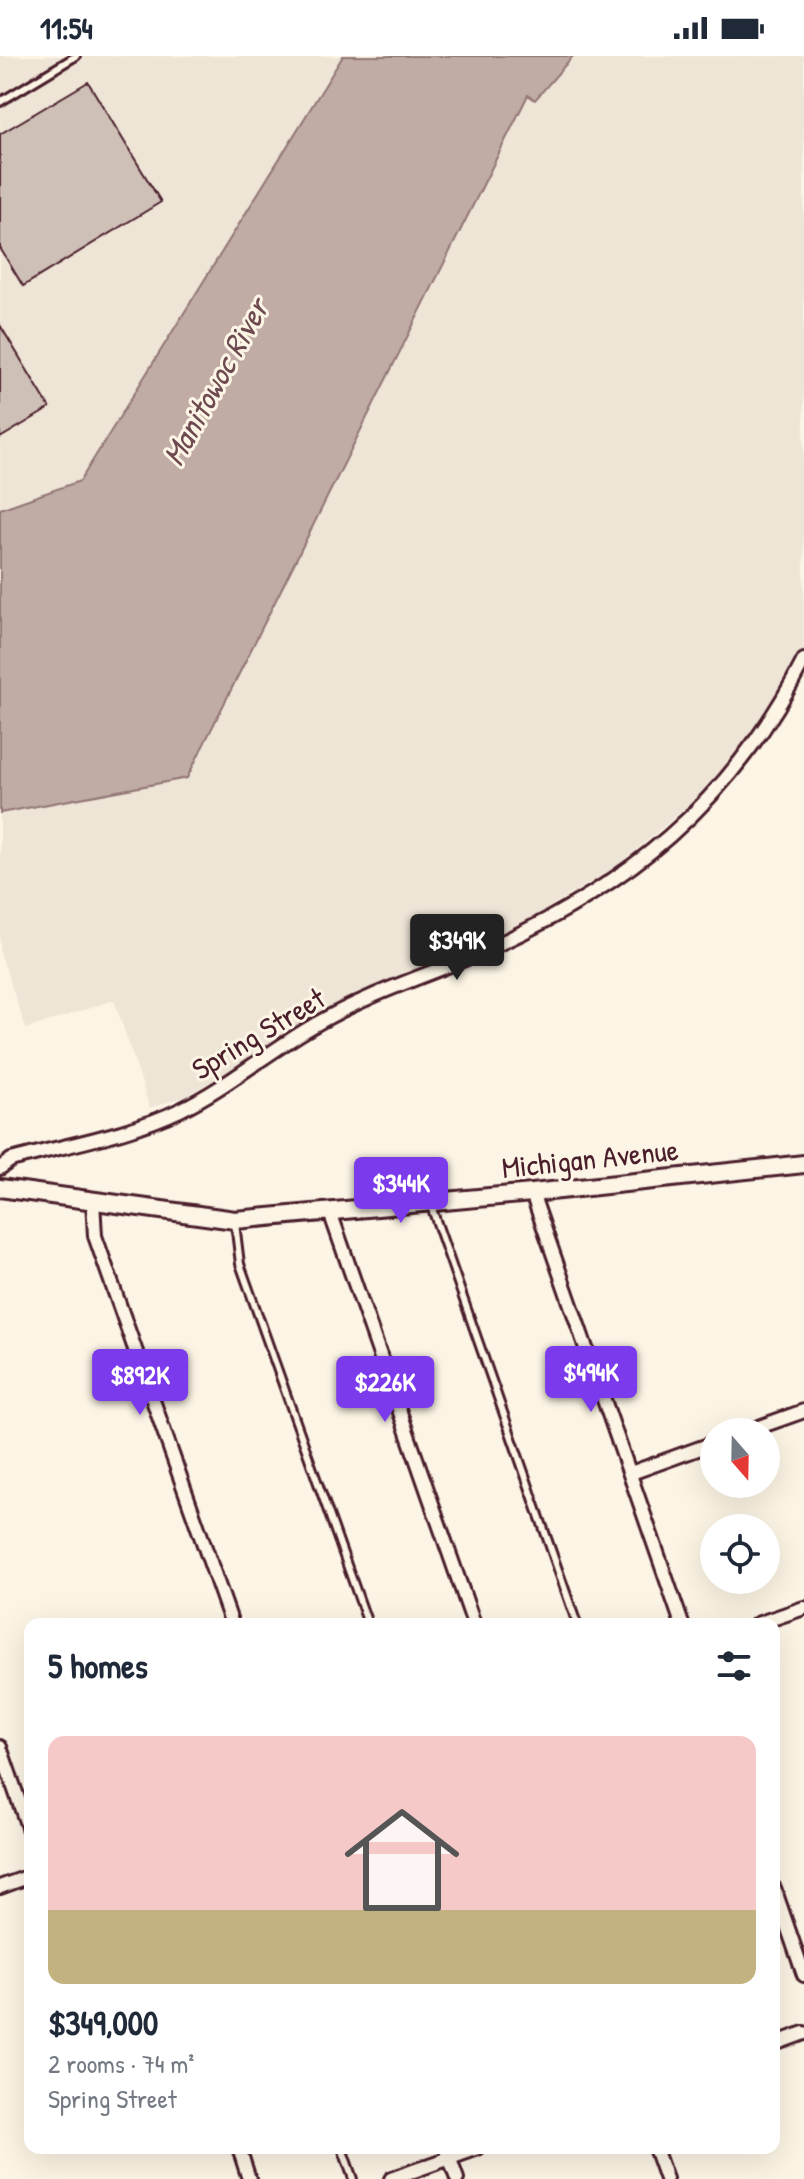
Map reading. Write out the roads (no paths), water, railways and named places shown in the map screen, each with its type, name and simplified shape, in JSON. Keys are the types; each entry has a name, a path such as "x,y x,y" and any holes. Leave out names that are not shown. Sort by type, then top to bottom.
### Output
{"street":[{"name":"Spring Street","path":"0,1168 11,1160 134,1127 178,1111 225,1085 319,1022 566,912 633,866 685,824 706,802 737,769 771,720 804,660"},
{"name":"Michigan Avenue","path":"0,1188 235,1220 804,1164"},
{"path":"532,1193 680,1618"},
{"path":"93,1201 95,1236 230,1618"},
{"path":"330,1212 472,1618"},
{"path":"780,1420 804,1411"},
{"path":"631,1473 700,1448"},
{"path":"775,1618 804,1608"},
{"path":"0,1747 24,1816"},
{"path":"0,1887 24,1878"},
{"path":"780,1905 804,1975"},
{"path":"780,2042 804,2033"},
{"path":"241,2154 249,2179"},
{"path":"391,2179 446,2154"},
{"path":"448,2154 457,2179"},
{"path":"657,2154 666,2179"}],"lane":[{"path":"0,102 76,56"},
{"path":"430,1202 575,1618"},
{"path":"235,1220 240,1264 366,1618"},
{"path":"344,2154 353,2179"}],"water":[{"name":"Manitowoc River","path":"343,56 573,56 535,100 528,95 187,778 0,813 0,509 80,481"}]}
